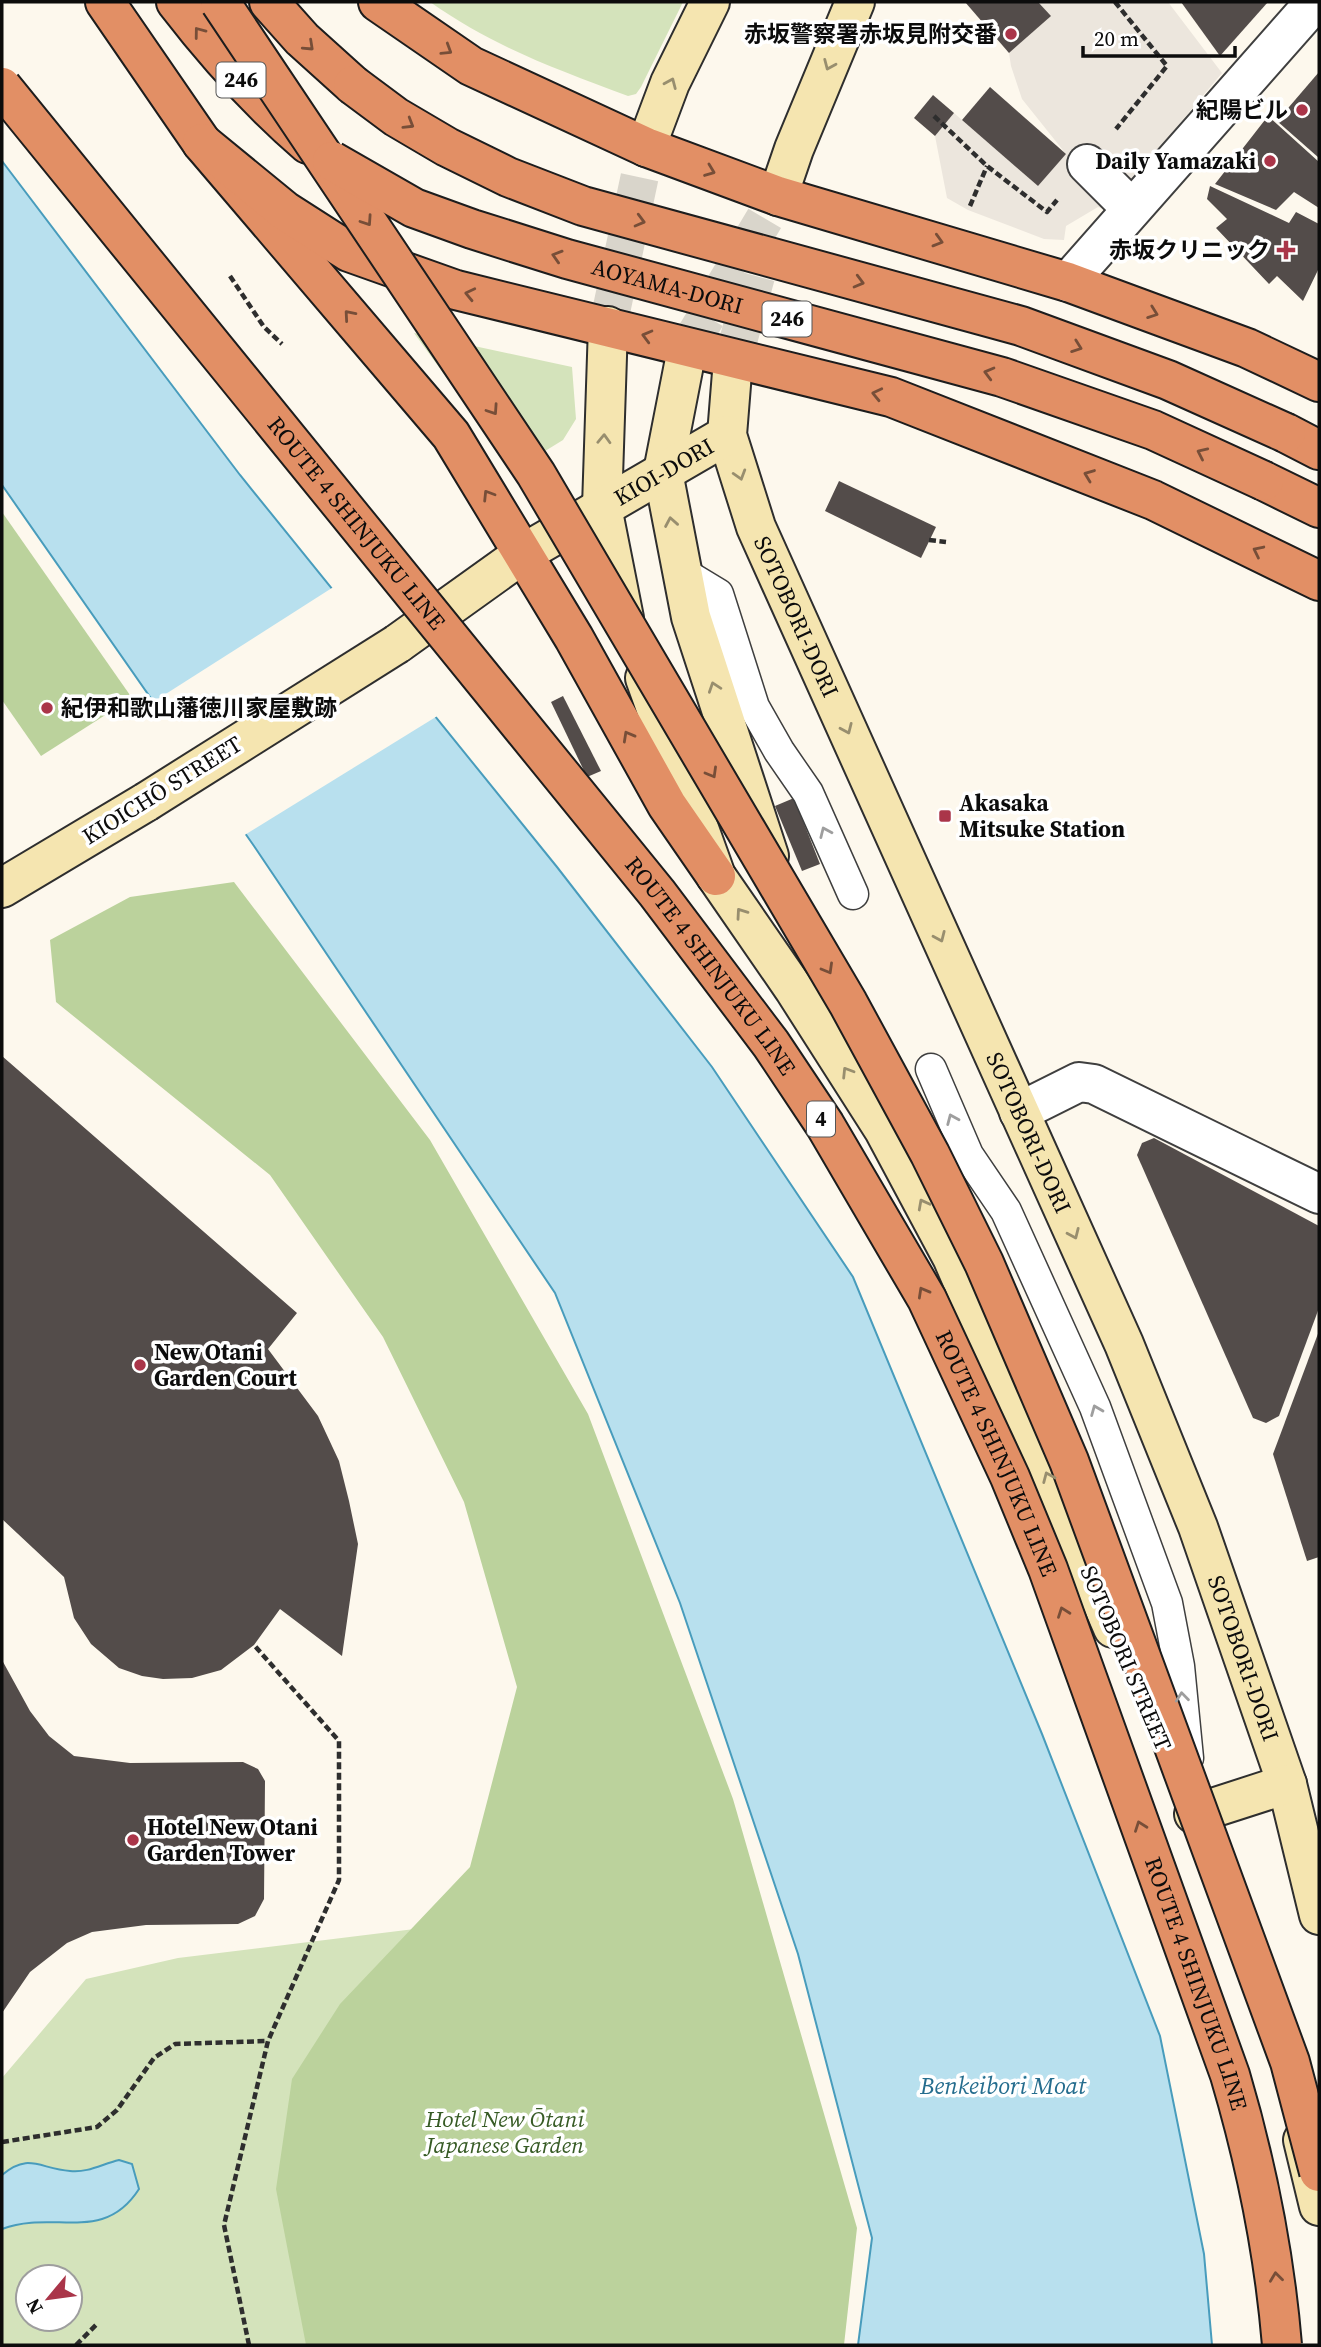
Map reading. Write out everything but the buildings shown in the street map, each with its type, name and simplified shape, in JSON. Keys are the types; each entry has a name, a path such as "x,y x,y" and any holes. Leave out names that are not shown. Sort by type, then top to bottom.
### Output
{"highway":[{"path":"104,2 202,143 451,435 524,553 667,805 716,876"},
{"name":"AOYAMA-DORI","path":"176,2 211,48 265,106 315,150 414,208 580,262 1002,377 1153,430 1319,508"},
{"path":"220,2 536,474 848,1003 930,1154 984,1263 1069,1461 1290,2062 1319,2172"},
{"name":"246","path":"269,2 302,39 353,85 396,117 447,147 508,177 583,206 1021,326 1168,380 1319,450"},
{"path":"378,2 471,66 646,147 778,196 1069,282 1247,348 1319,382"},
{"name":"ROUTE 4 SHINJUKU LINE","path":"2,87 657,893 771,1044 878,1211 927,1299 972,1391 1043,1558 1230,2075 1255,2159 1272,2242 1282,2345"},
{"path":"202,143 285,211 349,251 456,290 891,397 1153,500 1319,581"}],"main road":[{"path":"646,147 670,83 710,2"},
{"path":"778,196 794,149 855,2"},
{"path":"608,326 602,507 621,609 716,876 794,989"},
{"path":"687,349 663,472 691,617 767,843 794,989"},
{"name":"SOTOBORI-DORI","path":"733,360 727,435 756,527 1124,1344 1198,1527 1287,1784 1319,1915"},
{"name":"KIOI-DORI","path":"602,507 727,435"},
{"name":"KIOICHŌ STREET","path":"2,888 146,802 397,643 524,553 602,507"},
{"name":"SOTOBORI STREET","path":"794,989 884,1130 952,1256 1194,1814 1280,2050 1319,2206"},
{"path":"1194,1814 1287,1784"}],"street":[{"path":"1069,282 1315,2"},
{"path":"1087,164 1119,196"},
{"path":"1018,1112 1079,1082 1094,1084 1319,1194"}],"lane":[{"path":"680,571 718,594 754,707 779,751 808,793 853,894"},
{"path":"931,1069 968,1155 1006,1211 1095,1407 1167,1603 1179,1666 1194,1814"}],"path":[{"path":"968,210 987,166"},
{"path":"230,276 264,327 282,344"},
{"path":"929,540 946,542"},
{"path":"249,2345 224,2225 268,2041 339,1880 339,1741 254,1645"},
{"path":"2,2142 97,2127 117,2110 154,2058 175,2044 268,2041"},
{"path":"76,2345 98,2323"}],"green space":[{"path":"430,2 683,2 641,87 636,94 628,96 502,45"},
{"path":"414,333 572,367 576,419 563,440 511,472 471,411"},
{"path":"2,512 132,698 41,756 2,700"},
{"path":"234,882 430,1140 588,1414 733,1799 857,2228 844,2345 306,2345 276,2189 292,2079 340,2004 470,1867 517,1687 464,1502 383,1337 270,1175 56,1002 50,940 130,897"},
{"name":"Hotel New Ōtani Japanese Garden","path":"660,1899 742,2345 2,2345 2,2078 86,1979 178,1958"}],"shaded area":[{"path":"1038,2 1168,2 1222,73 1107,210 1098,207 1066,226 1064,240 1044,239 968,210 947,198 935,136 954,113 1038,186 1066,154 1022,99 1011,66 1009,53 1050,16"}],"water":[{"name":"Benkeibori Moat","path":"2,161 240,475 557,867 712,1067 853,1277 1042,1734 1160,2036 1204,2254 1212,2345 858,2345 872,2238 798,1954 680,1603 555,1293 254,846 2,485"},
{"path":"119,2160 132,2164 139,2189 125,2206 110,2216 94,2221 40,2222 2,2229 2,2175 11,2168 27,2163 77,2171"}],"pier":[{"path":"335,586 439,715 243,836 150,704"}],"tunnel":[{"path":"608,326 646,147"},
{"path":"687,349 778,196"},
{"path":"733,360 756,276"}],"place":[{"name":"赤坂警察署赤坂見附交番","path":"1011,34"},
{"name":"紀陽ビル","path":"1302,110"},
{"name":"Daily Yamazaki","path":"1270,161"},
{"name":"赤坂クリニック","path":"1286,250"},
{"name":"紀伊和歌山藩徳川家屋敷跡","path":"47,708"},
{"name":"Akasaka Mitsuke Station","path":"945,816"},
{"name":"New Otani Garden Court","path":"140,1365"},
{"name":"Hotel New Otani Garden Tower","path":"133,1840"}]}
